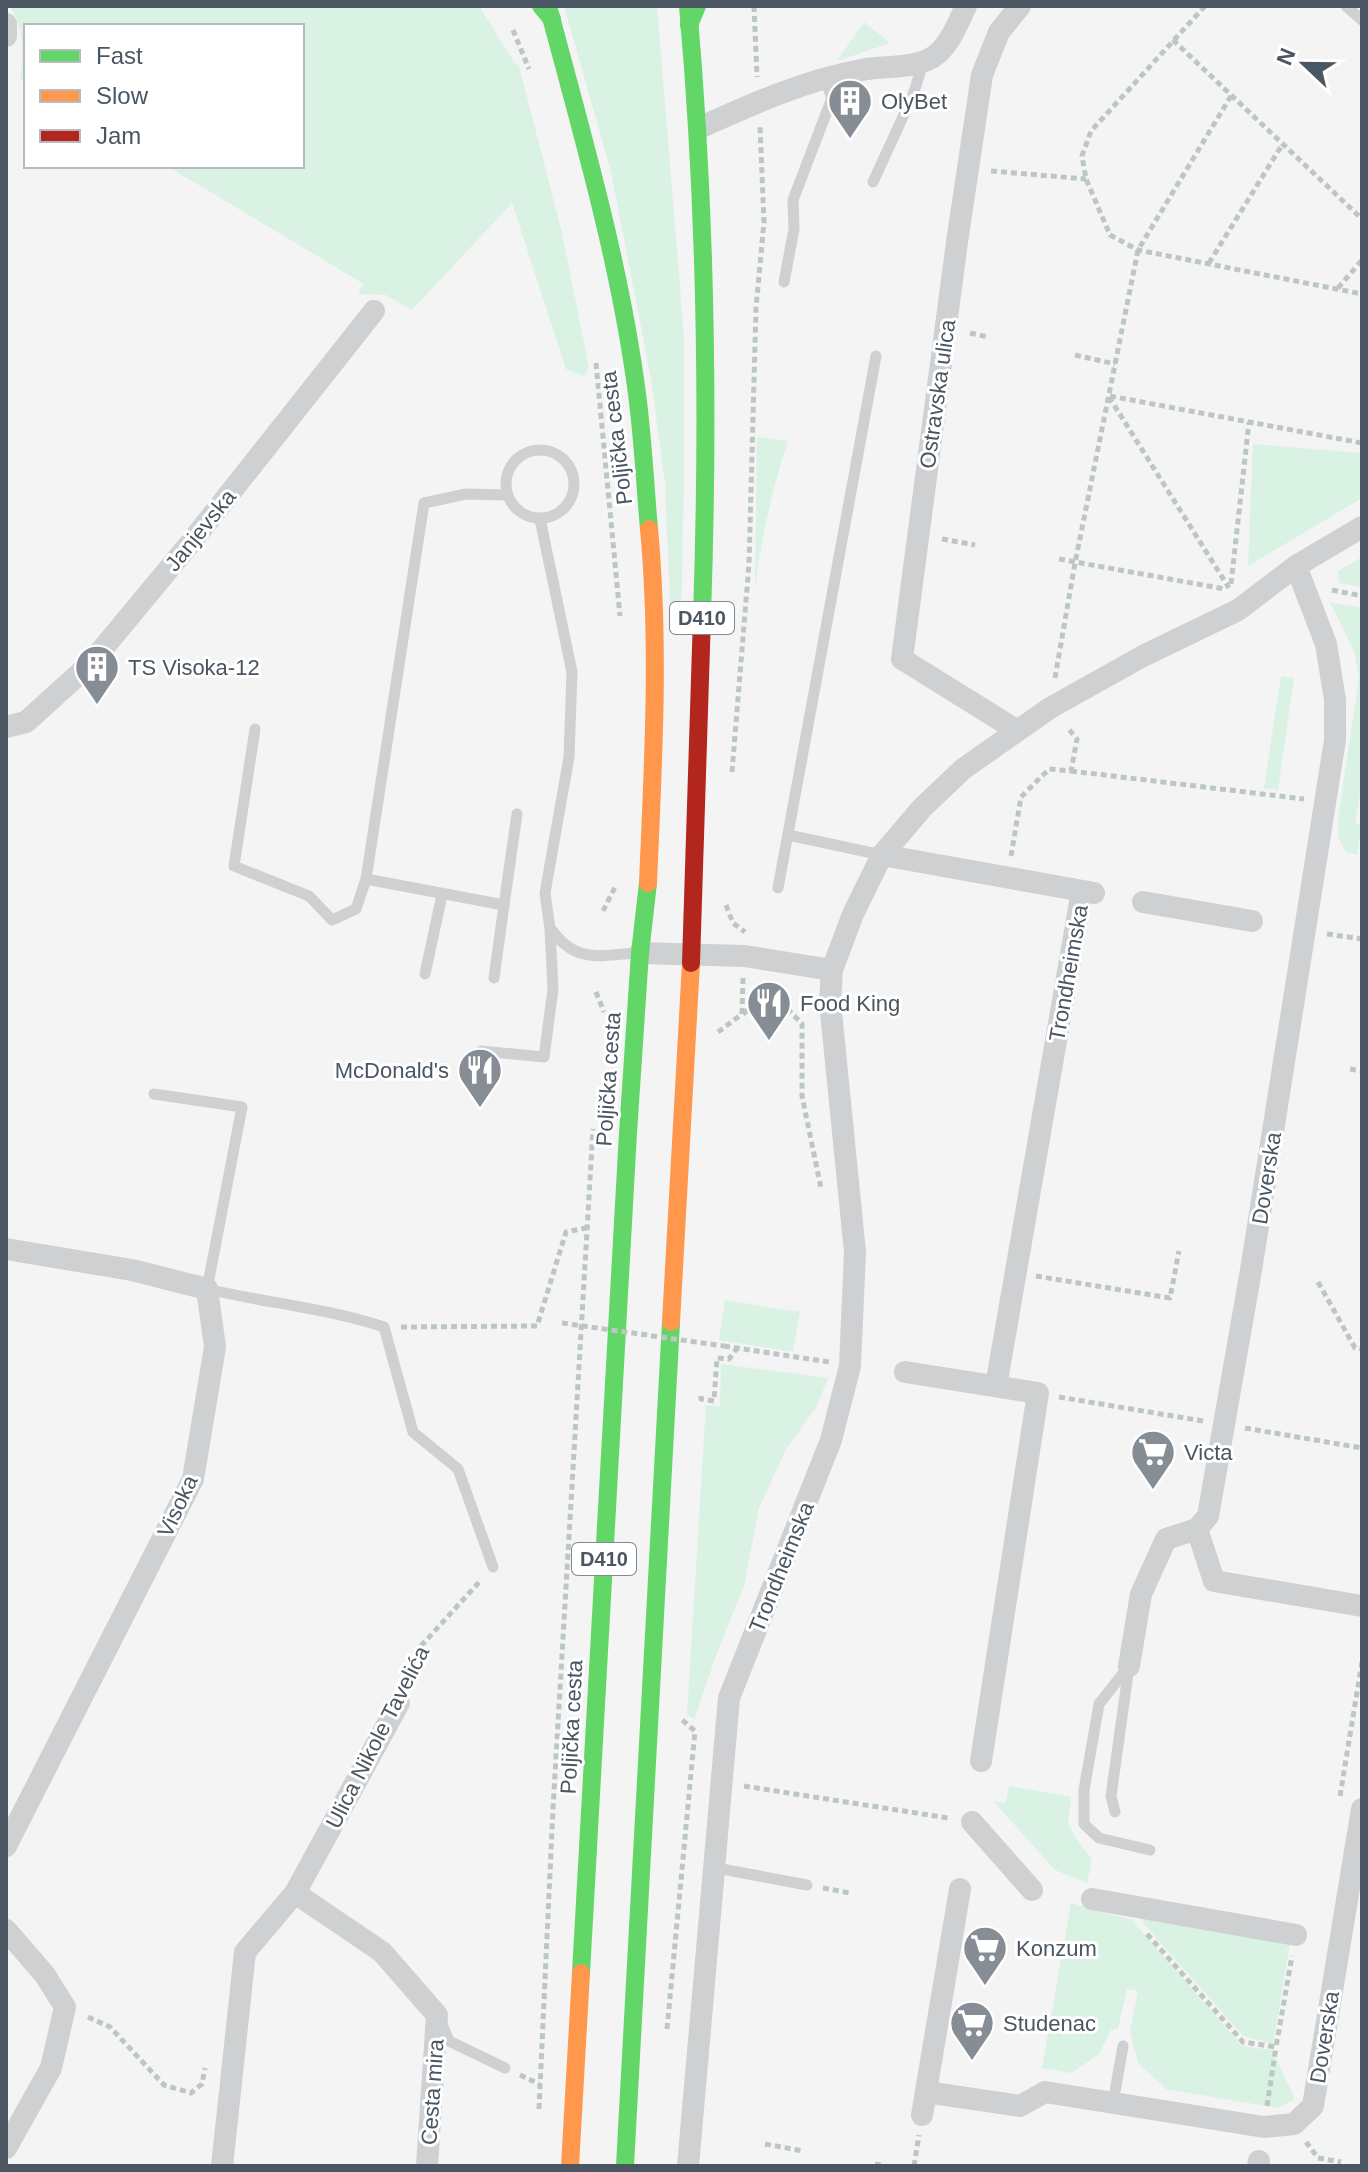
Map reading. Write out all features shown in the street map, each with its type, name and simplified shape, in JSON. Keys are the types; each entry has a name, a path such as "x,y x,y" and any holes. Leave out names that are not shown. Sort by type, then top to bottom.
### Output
{"main road":[{"name":"D410","path":"625,2166 691,954 707,419 699,128 688,6"},
{"path":"689,25 697,6"},
{"name":"Poljička cesta","path":"547,10 589,162 621,305 637,394 654,581 655,698 648,888 640,953 570,2166"}],"street":[{"path":"699,128 759,101 862,69 923,62 937,54 966,6"},
{"name":"Ostravska ulica","path":"1016,730 902,659 982,75 999,32 1020,6"},
{"path":"6,24 6,36"},
{"name":"Janjevska","path":"6,727 26,722 90,664 374,311"},
{"path":"640,953 744,956 832,970 853,914 882,855 932,798 963,769 1050,708 1143,656 1238,610 1296,566 1362,527"},
{"name":"Doverska","path":"1197,1529 1208,1516 1225,1425 1335,740 1335,700 1326,644 1296,566"},
{"path":"882,855 1007,877"},
{"name":"Trondheimska","path":"996,1386 1089,892 1007,877"},
{"path":"1143,902 1252,921"},
{"name":"Trondheimska","path":"688,2166 729,1698 831,1440 855,1252 830,1002 832,970"},
{"path":"6,1249 132,1270 207,1289"},
{"name":"Visoka","path":"6,1846 193,1479 215,1347 207,1289"},
{"path":"905,1372 1038,1393 981,1761"},
{"path":"1129,1666 1141,1594 1166,1539 1197,1529 1214,1581 1362,1606"},
{"name":"Ulica Nikole Tavelića","path":"222,2166 245,1952 295,1893 399,1703"},
{"name":"Doverska","path":"1294,2124 1313,2106 1362,1809"},
{"path":"972,1822 1032,1890"},
{"path":"922,2115 960,1889"},
{"name":"Cesta mira","path":"295,1893 382,1952 437,2015 427,2166"},
{"path":"1092,1899 1296,1935"},
{"path":"6,1930 45,1975 65,2007 51,2068 6,2148"},
{"path":"926,2092 1020,2106 1045,2092 1264,2127 1294,2124"}],"lane":[{"path":"1346,6 1362,20"},
{"path":"873,182 913,95 923,62"},
{"path":"784,282 794,229 793,200 832,98 825,80"},
{"path":"778,888 876,356"},
{"path":"548,450 559,455 574,473 573,496 560,512 540,519 520,513 507,495 506,483 515,461 524,453 548,450"},
{"path":"255,729 234,866 309,896 332,920 356,909 366,879 424,503 466,494 507,495"},
{"path":"481,1051 544,1057 553,989 545,893 569,757 572,672 540,519"},
{"path":"494,978 517,814"},
{"path":"788,835 882,855"},
{"path":"366,879 504,905"},
{"path":"425,974 442,895"},
{"path":"550,929 572,952 599,955 640,953"},
{"path":"154,1094 242,1107 207,1289 265,1303 326,1310 384,1327 413,1432 458,1469 493,1567"},
{"path":"1115,1812 1111,1796 1129,1666"},
{"path":"1129,1666 1099,1704 1084,1790 1084,1824 1099,1838 1150,1850"},
{"path":"716,1868 807,1885"},
{"path":"437,2015 449,2041 505,2068"},
{"path":"1113,2103 1123,2046"}],"path":[{"path":"731,775 745,588 756,308 764,222 754,6"},
{"path":"1205,6 1091,131 1082,156 1086,179 1110,235 1138,250 1362,294"},
{"path":"509,20 531,78"},
{"path":"1173,40 1362,219"},
{"path":"1071,771 1077,739 1070,728 1062,726 1050,708 1075,563 1138,250 1231,96"},
{"path":"1209,264 1282,145"},
{"path":"968,169 1086,179"},
{"path":"1337,288 1362,260"},
{"path":"595,353 621,622"},
{"path":"1075,355 1115,364"},
{"path":"1109,396 1362,443"},
{"path":"1109,396 1230,590"},
{"path":"1230,590 1249,422"},
{"path":"917,535 975,545"},
{"path":"1059,559 1230,590 1244,582"},
{"path":"1332,590 1362,596"},
{"path":"1007,877 1021,797 1049,769 1325,802"},
{"path":"724,897 733,923 745,932 744,956"},
{"path":"1306,931 1362,939"},
{"path":"742,1014 758,1002 785,1006 802,1024 802,1096 824,1203"},
{"path":"1350,1069 1362,1071"},
{"path":"539,2111 553,1808 594,1116"},
{"path":"384,1327 537,1326 566,1232 586,1228"},
{"path":"1064,1280 1170,1298 1179,1251"},
{"path":"1318,1282 1355,1348 1362,1349"},
{"path":"562,1323 841,1364"},
{"path":"701,1399 714,1401 717,1358 729,1359 738,1347"},
{"path":"833,1350 841,1364"},
{"path":"1038,1393 1362,1448"},
{"name":"Ulica Nikole Tavelića","path":"399,1703 421,1646 493,1567"},
{"path":"723,1782 972,1822"},
{"path":"1142,1908 1138,1924 1243,2042 1276,2047"},
{"path":"1269,2086 1296,1935"},
{"path":"65,2007 110,2027 164,2085 191,2093 202,2084 208,2056"},
{"path":"1294,2124 1318,2158 1341,2162"},
{"path":"765,2144 803,2151"},
{"path":"875,2164 884,2166"}],"green space":[{"path":"10,6 479,6 516,65 518,62 562,233 589,368 584,376 566,369 512,203 412,310 386,295 358,294 364,284 170,168 304,168 304,24 24,24 24,81 20,78 22,41"},
{"path":"564,6 657,6 684,337 681,626 671,626 665,483 651,379 611,172"},
{"path":"864,22 890,43 837,61"},
{"path":"757,437 788,441 768,514 755,589"},
{"path":"1253,444 1362,453 1362,498 1248,566"},
{"path":"1362,557 1362,587 1339,583 1338,571"},
{"path":"1330,602 1362,608 1362,781 1355,824 1362,825 1357,855 1346,852 1338,837 1359,678 1354,651"},
{"path":"1281,676 1294,678 1278,790 1264,788"},
{"path":"725,1300 800,1312 793,1352 719,1340"},
{"path":"721,1364 828,1378 817,1406 785,1451 759,1508 744,1586 694,1720 687,1714 706,1405 720,1406"},
{"path":"1009,1786 1071,1797 1069,1824 1092,1858 1087,1883 1055,1870 993,1801 1006,1803"},
{"path":"1071,1903 1132,1920 1242,2046 1272,2050 1295,2099 1278,2108 1166,2089 1138,2063 1130,2032 1138,1991 1127,1989 1118,2029 1111,2030 1099,2054 1071,2073 1042,2068"},
{"path":"1144,1912 1291,1938 1273,2044 1243,2036 1143,1923"}],"traffic: fast":[{"path":"541,6 552,19"},
{"path":"548,6 621,296 639,411 649,529"},
{"path":"688,6 699,158 704,311 702,616"},
{"path":"689,25 697,6"},
{"path":"581,1973 628,1133 648,883"},
{"path":"625,2166 671,1322"}],"traffic: slow":[{"path":"648,883 655,662 649,529"},
{"path":"671,1322 691,963"},
{"path":"570,2166 581,1973"}],"traffic: jam":[{"path":"691,963 702,616"}],"place":[{"name":"OlyBet","path":"850,140"},
{"name":"TS Visoka-12","path":"97,706"},
{"name":"Food King","path":"769,1042"},
{"name":"McDonald's","path":"480,1109"},
{"name":"Victa","path":"1153,1491"},
{"name":"Konzum","path":"985,1987"},
{"name":"Studenac","path":"972,2062"}]}
